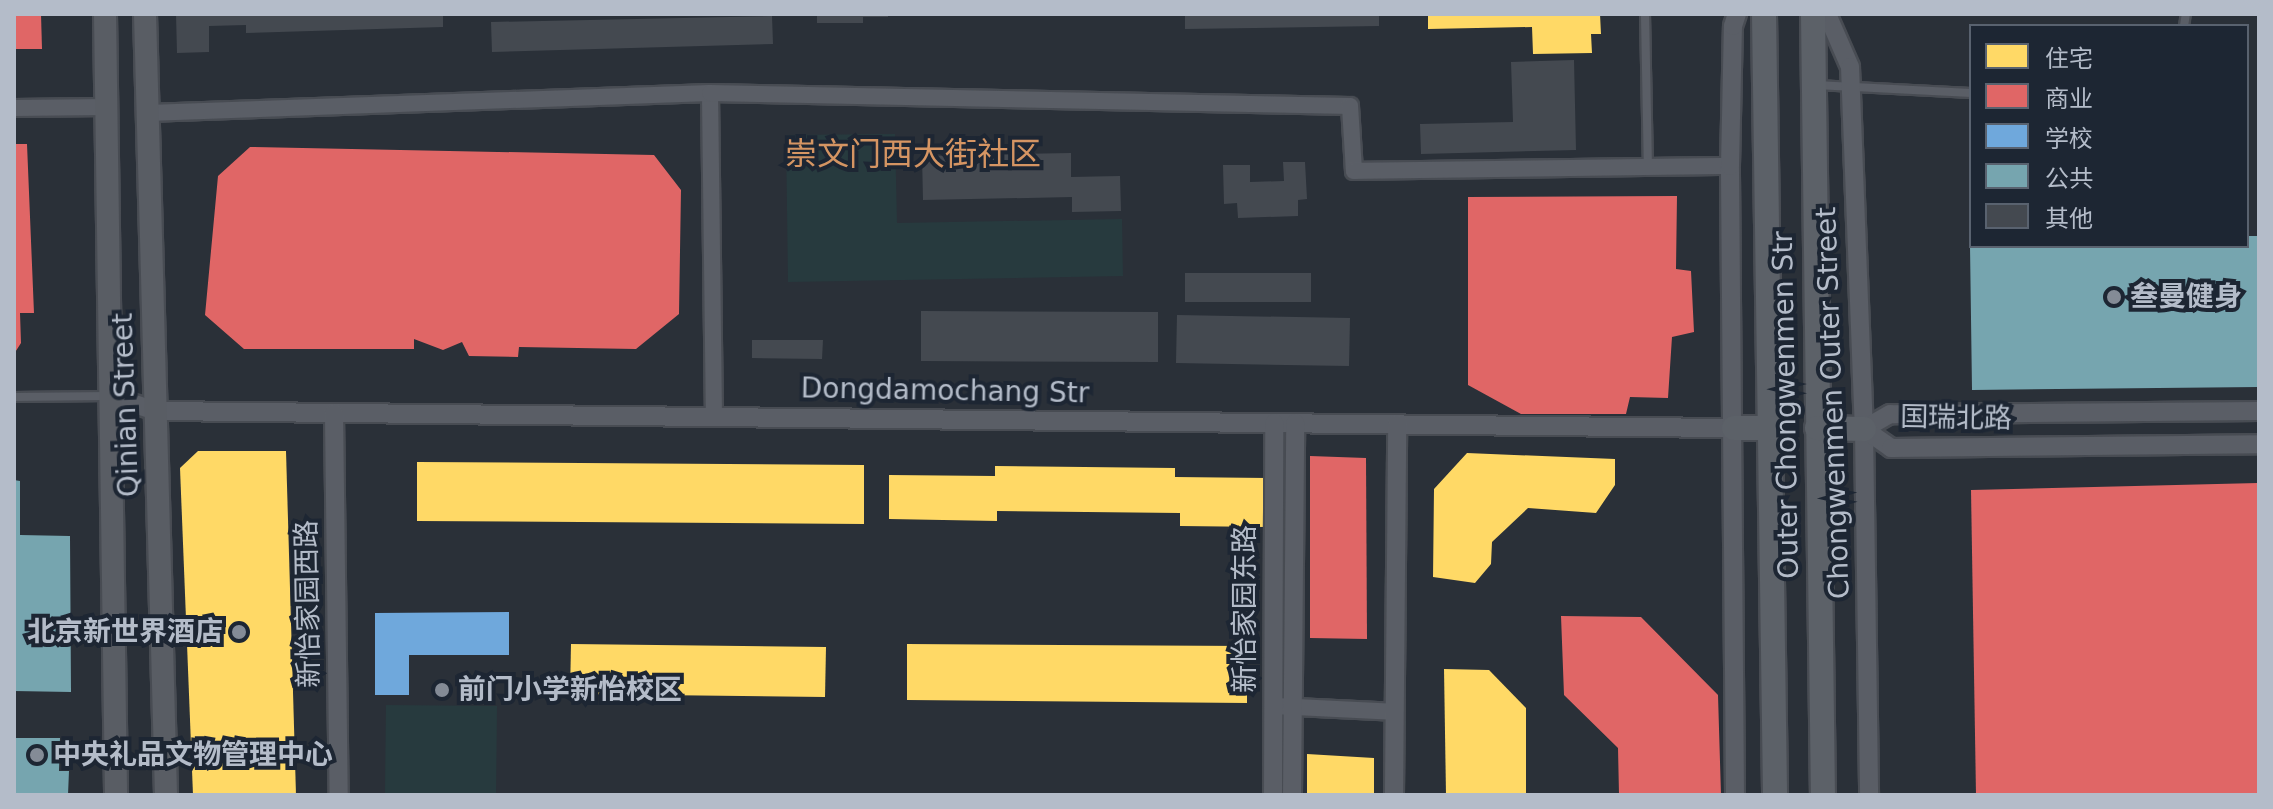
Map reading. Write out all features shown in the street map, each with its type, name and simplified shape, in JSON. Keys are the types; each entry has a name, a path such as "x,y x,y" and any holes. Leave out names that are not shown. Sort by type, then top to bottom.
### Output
{"main road":[{"name":"Qinian Street","path":"105,14 116,795"},
{"name":"Qinian Street","path":"145,14 166,795"},
{"name":"Outer Chongwenmen Str","path":"1764,14 1775,795"},
{"name":"Outer Chongwenmen Str","path":"1813,14 1823,795"},
{"path":"1734,428 1770,428"},
{"path":"1817,428 1864,429"}],"street":[{"path":"1735,795 1730,166 1733,26 1737,14"},
{"name":"Chongwenmen Outer Street","path":"1827,14 1846,54 1851,86 1864,429 1869,795"},
{"path":"710,93 714,417"},
{"path":"148,113 710,93 1350,106 1354,171 1730,166"},
{"path":"14,108 107,107"},
{"name":"Dongdamochang Str","path":"110,396 156,411 1734,428"},
{"name":"国瑞北路","path":"2259,411 1890,414 1864,429 1891,448 2259,444"},
{"name":"新怡家园西路","path":"334,413 339,795"},
{"name":"新怡家园东路","path":"1273,795 1274,423"},
{"name":"新怡家园东路","path":"1292,795 1295,423"},
{"path":"1394,795 1397,424"},
{"path":"1273,706 1395,712"}],"lane":[{"path":"1645,14 1648,167"},
{"path":"1812,85 1969,93"},
{"path":"14,397 110,396"}],"green space":[{"path":"895,134 897,223 1122,219 1123,276 788,282 786,135"},
{"path":"386,705 497,706 496,795 385,795"}],"building: 住宅":[{"path":"1428,14 1600,14 1601,34 1591,34 1592,53 1533,54 1532,27 1428,29"},
{"name":"北京新世界酒店","path":"198,451 286,451 296,795 193,795 180,468"},
{"path":"1467,453 1615,459 1615,485 1596,513 1528,508 1492,542 1491,564 1475,583 1433,577 1434,489"},
{"path":"417,462 864,465 864,524 417,521"},
{"path":"995,466 1175,468 1175,477 1268,478 1267,527 1180,526 1180,513 997,511 997,521 889,519 889,475 995,476"},
{"path":"571,644 826,647 825,697 570,694"},
{"path":"907,644 1247,646 1247,703 907,700"},
{"path":"1444,669 1489,670 1526,708 1526,795 1446,795"},
{"path":"1307,754 1374,758 1374,795 1307,795"}],"building: 商业":[{"path":"14,14 41,14 42,49 14,49"},
{"path":"14,144 27,144 34,313 20,313 21,343 14,354"},
{"path":"250,147 654,155 681,190 679,314 636,349 519,347 518,357 469,356 462,342 443,350 414,339 414,349 244,349 205,315 218,176"},
{"path":"1677,196 1676,269 1691,271 1694,332 1672,337 1668,398 1630,397 1626,414 1521,414 1468,385 1468,197"},
{"path":"1310,456 1366,458 1367,639 1310,638"},
{"path":"2258,483 2259,795 1976,795 1971,490"},
{"path":"1561,616 1641,617 1718,695 1721,795 1619,795 1618,748 1564,695"}],"building: 学校":[{"path":"509,612 509,655 409,655 409,695 375,695 375,613"}],"building: 公共":[{"path":"2249,236 2259,236 2259,387 1972,390 1970,248 2249,248"},
{"path":"14,480 20,481 20,535 70,536 71,692 14,691"},
{"name":"中央礼品文物管理中心","path":"14,738 60,738 59,771 69,771 68,795 14,795"}],"building: 其他":[{"path":"176,14 443,14 443,27 246,33 246,25 209,26 209,52 177,53"},
{"path":"817,14 888,14 888,17 863,17 863,23 817,23"},
{"path":"1185,14 1379,14 1379,26 1185,29"},
{"path":"772,16 773,44 492,52 491,22"},
{"path":"1574,60 1576,150 1421,154 1420,124 1513,122 1511,62"},
{"path":"1071,153 1071,177 1120,176 1121,211 1072,212 1072,197 923,200 922,156"},
{"path":"1283,162 1305,162 1307,199 1298,200 1298,216 1238,218 1237,203 1224,204 1223,165 1250,165 1250,182 1284,181"},
{"path":"1185,273 1311,273 1311,302 1185,302"},
{"path":"921,311 1158,312 1158,362 921,361"},
{"path":"1177,315 1350,318 1349,366 1176,363"},
{"path":"752,340 823,340 822,359 752,358"}],"place":[{"name":"叁曼健身","path":"2114,297"},
{"name":"北京新世界酒店","path":"239,632"},
{"name":"前门小学新怡校区","path":"442,690"},
{"name":"中央礼品文物管理中心","path":"37,755"}],"district":[{"name":"崇文门西大街社区","path":"913,154"}]}
